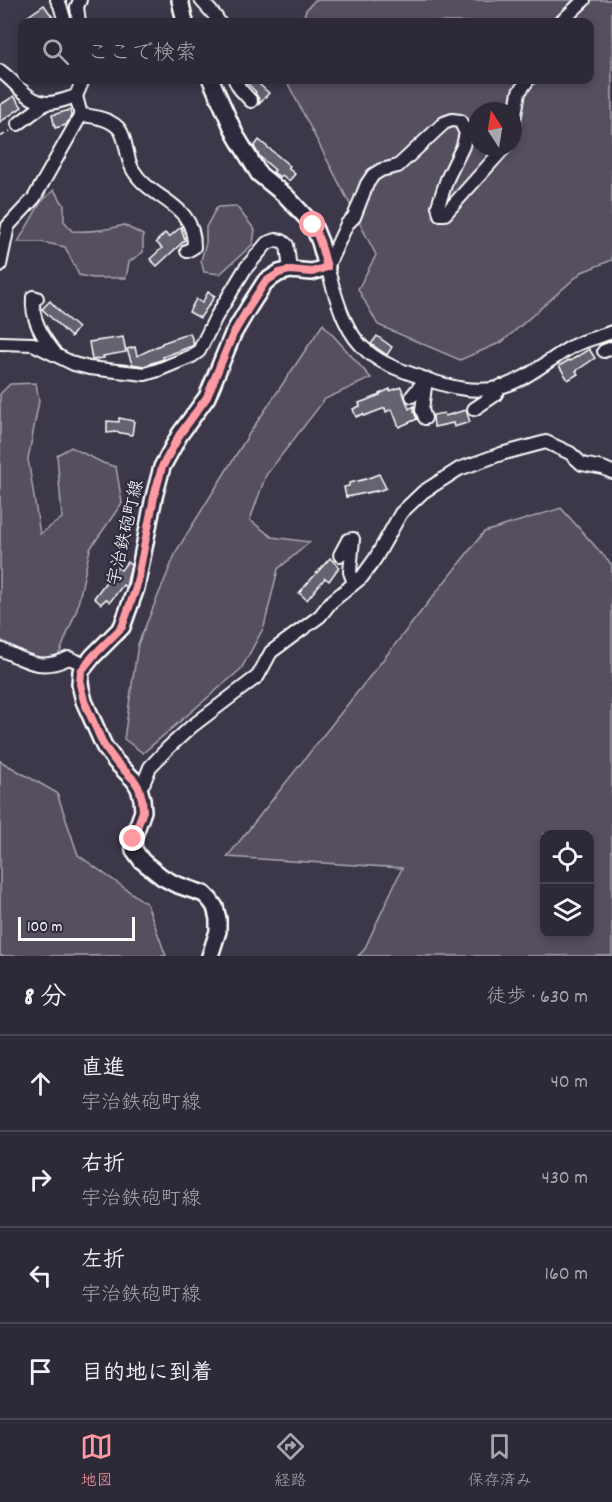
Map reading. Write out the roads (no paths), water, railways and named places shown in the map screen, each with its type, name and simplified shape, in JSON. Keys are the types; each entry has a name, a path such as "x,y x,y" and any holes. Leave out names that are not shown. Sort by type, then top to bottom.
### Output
{"main road":[{"path":"180,0 184,18"},
{"path":"213,84 236,136 259,174 286,196 313,225 327,267"},
{"name":"宇治鉄砲町線","path":"86,665 122,627 136,588 162,467 180,434 207,397 233,334 265,282 279,273 290,270 312,272 327,267"},
{"path":"86,665 81,671 80,684 84,701 104,746 134,780 142,799 143,811 133,839 134,849 142,861 162,876 175,884 204,894 210,900 218,919 218,931 210,956"}],"street":[{"path":"57,0 64,18"},
{"path":"78,18 77,7 80,0"},
{"path":"201,0 217,18"},
{"path":"565,18 584,0"},
{"path":"0,70 25,93 46,103"},
{"path":"0,266 8,226 34,198 81,115 76,96 81,84"},
{"path":"238,84 251,101"},
{"path":"517,102 519,92 525,84"},
{"path":"18,124 46,103 76,96"},
{"path":"81,115 112,123 120,130 132,169 147,186 163,196 188,218 194,235 194,247 187,252"},
{"path":"498,156 445,214 440,214 438,206 447,179 463,146 466,133 460,121 452,120 444,123 398,166 381,170 373,175 327,267 344,319 358,342 367,352 398,369 450,387 473,390 501,386 523,378 575,345 612,332"},
{"path":"0,343 33,344 74,364 89,368 145,374 192,356 199,351 245,268 267,243 276,240 287,245 290,270"},
{"path":"37,298 33,297 32,308 36,320 42,336 58,356"},
{"path":"411,396 426,379"},
{"path":"425,418 422,410 426,379"},
{"path":"474,409 495,395 501,386"},
{"path":"139,788 150,767 168,748 191,727 258,676 271,652 320,616 331,602 362,577 401,513 423,492 459,470 501,454 546,442 570,453 582,464 612,472"},
{"path":"340,555 348,540 353,539 350,572 354,583"},
{"path":"0,650 27,662 47,666 58,664 69,658 86,665"}]}
